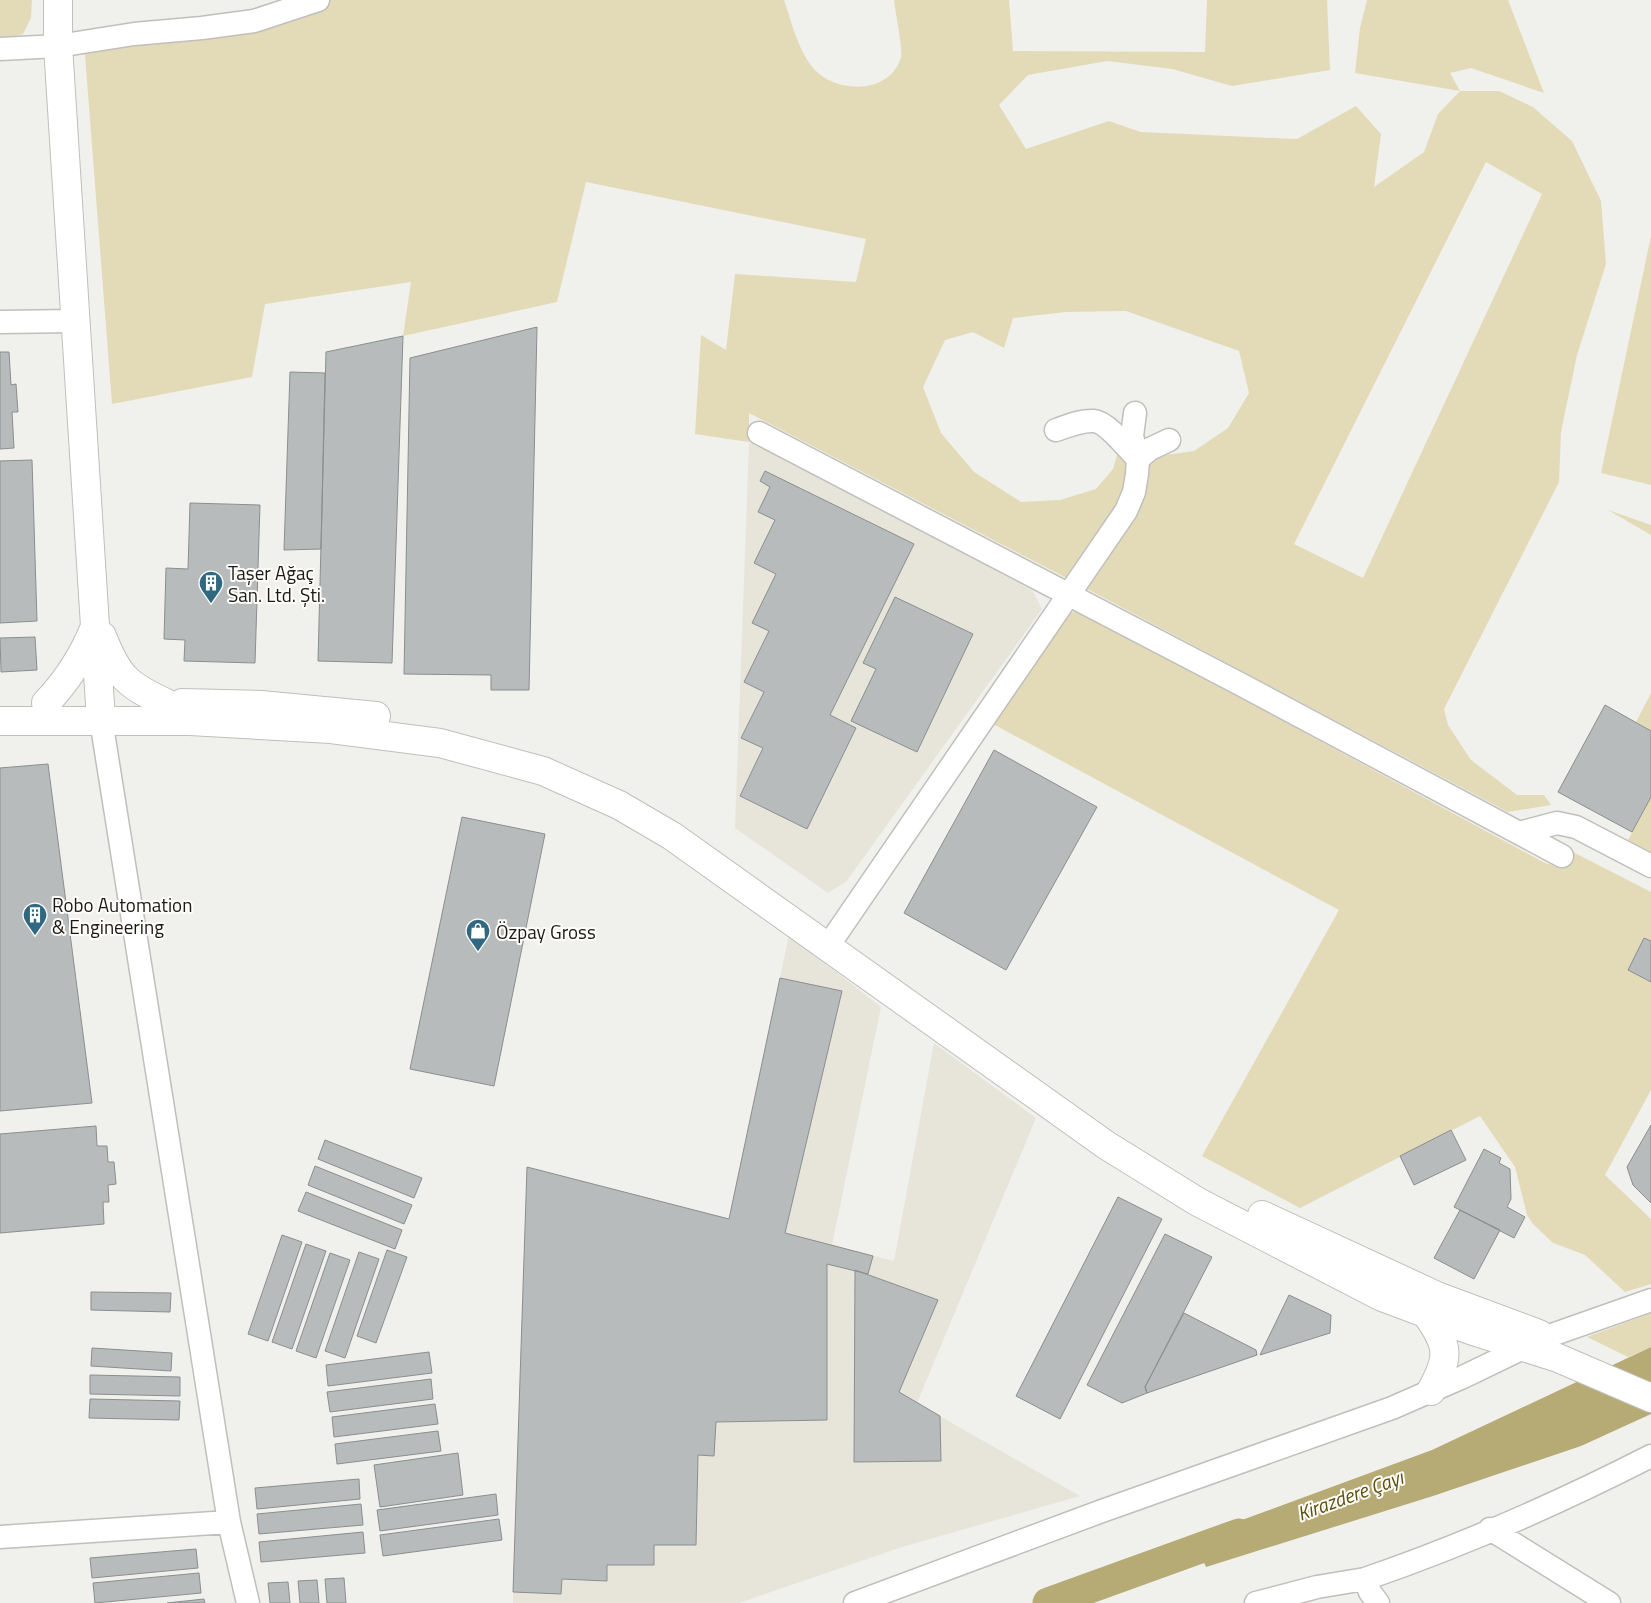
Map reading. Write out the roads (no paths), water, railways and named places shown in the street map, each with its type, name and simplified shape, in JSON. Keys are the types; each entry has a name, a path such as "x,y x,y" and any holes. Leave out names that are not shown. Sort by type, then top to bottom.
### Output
{"main road":[{"path":"58,0 58,46 96,623 100,711"},
{"path":"96,623 111,658 121,675 131,685 166,703"},
{"path":"46,703 79,662 96,623"},
{"path":"0,704 46,703 190,721 331,729 431,741 511,760 580,786 650,822 833,940 1171,1169 1216,1193 1380,1271 1550,1347 1651,1398"},
{"path":"0,721 166,703 261,705 346,712 432,724 489,737 533,750 598,776 654,806 696,833 833,940 1106,1145 1153,1176 1329,1271 1382,1297 1427,1315 1550,1347 1651,1381"},
{"path":"1427,1315 1438,1331 1446,1349 1443,1366 1431,1391"}],"street":[{"path":"0,49 58,46 134,34 254,21 318,0"},
{"path":"0,322 76,321"},
{"path":"833,940 1126,511 1134,492 1138,459 1132,436 1135,414"},
{"path":"1056,430 1082,421 1096,420 1105,426 1138,459"},
{"path":"759,433 1068,594 1562,856"},
{"path":"1138,459 1150,449 1169,440"},
{"path":"100,711 230,1522 248,1603"},
{"path":"1519,833 1557,822 1576,827 1651,866"},
{"path":"856,1603 1102,1511 1392,1408 1431,1391 1550,1347 1651,1300"},
{"path":"1256,1603 1317,1587 1365,1579 1490,1529 1612,1476 1651,1456"},
{"path":"0,1537 230,1522"},
{"path":"1490,1529 1609,1603"},
{"path":"1365,1579 1370,1592 1378,1603"}],"water":[{"path":"1651,1347 1651,1414 1581,1446 1433,1496 1206,1567 1193,1538 1432,1450"}],"waterway":[{"name":"Kirazdere Çayı","path":"1048,1603 1239,1534"}],"place":[{"name":"Taşer Ağaç San. Ltd. Şti.","path":"211,604"},
{"name":"Robo Automation & Engineering","path":"35,936"},
{"name":"Özpay Gross","path":"478,952"}]}
